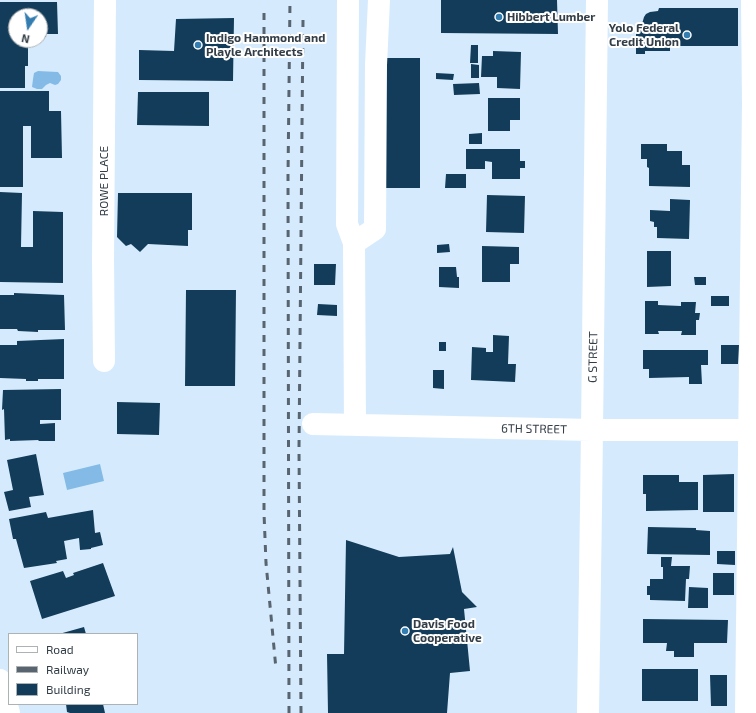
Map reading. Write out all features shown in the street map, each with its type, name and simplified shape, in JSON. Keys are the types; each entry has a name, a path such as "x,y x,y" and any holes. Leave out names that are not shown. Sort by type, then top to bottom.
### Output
{"street":[{"name":"ROWE PLACE","path":"104,361 103,260 105,0"},
{"path":"348,0 347,224 354,243 355,425"},
{"path":"354,243 375,229 376,65 379,0"},
{"name":"G STREET","path":"588,713 592,508 597,0"},
{"path":"746,713 753,430 752,0"},
{"name":"6TH STREET","path":"312,424 592,430 753,430"},
{"path":"0,680 9,713"}],"water":[{"path":"38,71 58,72 61,76 61,80 58,84 55,85 50,83 42,89 37,89 32,87 34,73"},
{"path":"100,464 104,481 67,490 63,473"}],"building":[{"name":"Hibbert Lumber","path":"441,0 557,0 558,34 441,33"},
{"path":"0,2 57,2 58,34 48,34 48,8 8,8 8,48 28,48 28,66 25,66 25,88 0,88"},
{"name":"Yolo Federal Credit Union","path":"659,8 738,8 738,46 670,46 670,51 645,51 645,54 636,54 636,24 642,24 646,14 658,11"},
{"path":"234,18 233,81 139,80 139,50 174,51 176,19"},
{"path":"471,45 478,45 478,63 470,63"},
{"path":"493,51 521,52 520,89 497,88 497,77 481,77 482,56 493,56"},
{"path":"381,58 420,58 420,188 381,188"},
{"path":"471,64 479,65 479,78 471,78"},
{"path":"436,73 454,74 453,80 436,79"},
{"path":"479,83 480,94 454,95 453,84"},
{"path":"0,91 49,91 49,111 61,111 62,158 31,158 31,126 23,126 23,187 0,187"},
{"path":"138,92 209,92 209,126 137,125"},
{"path":"488,98 520,98 520,120 510,120 510,131 488,131"},
{"path":"482,133 482,144 469,144 469,134"},
{"path":"641,144 667,144 667,151 682,151 682,165 690,165 690,187 649,186 649,168 647,167 647,159 641,159"},
{"path":"466,149 520,149 520,161 525,161 525,168 520,168 520,179 492,179 492,162 485,161 485,169 466,169"},
{"path":"446,174 466,174 466,188 445,188"},
{"path":"0,192 22,193 21,247 33,247 33,211 63,212 63,283 0,282"},
{"path":"118,193 192,193 192,230 188,230 188,246 148,244 140,252 131,244 126,246 117,237"},
{"path":"487,195 525,196 524,233 486,232"},
{"path":"670,199 690,200 689,239 657,238 657,227 654,227 654,222 650,221 650,210 670,211"},
{"path":"449,244 450,252 437,253 437,245"},
{"path":"482,246 519,247 519,264 510,264 510,282 482,282"},
{"path":"647,251 671,251 671,286 647,287"},
{"path":"314,264 336,264 335,285 314,285"},
{"path":"439,267 456,267 457,277 459,277 459,288 439,287"},
{"path":"694,277 706,277 706,285 695,285"},
{"path":"186,290 236,290 235,386 185,386"},
{"path":"14,293 64,295 65,330 38,330 38,332 18,331 17,329 0,329 0,295 14,295"},
{"path":"711,296 729,296 729,306 711,306"},
{"path":"645,301 658,301 658,305 681,306 681,302 696,302 695,313 700,313 699,320 696,320 696,335 681,335 682,331 658,331 659,334 645,334"},
{"path":"318,304 337,305 337,316 317,315"},
{"path":"493,335 509,336 508,364 516,364 515,382 471,380 472,347 486,348 486,352 493,352"},
{"path":"64,339 64,379 38,379 38,381 26,381 26,379 0,378 0,345 17,345 17,341"},
{"path":"439,342 446,342 446,351 439,351"},
{"path":"721,345 739,345 738,364 721,364"},
{"path":"643,350 708,350 708,365 701,365 702,384 689,384 689,377 649,378 649,369 643,369"},
{"path":"433,370 444,370 444,389 433,388"},
{"path":"61,389 61,420 40,420 40,424 55,423 55,441 5,440 4,409 2,410 3,390"},
{"path":"117,402 160,403 159,435 117,434"},
{"path":"36,454 44,495 29,497 31,507 9,511 4,492 13,490 7,460"},
{"path":"734,474 734,512 703,512 703,475"},
{"path":"643,475 679,475 679,482 698,482 698,510 646,511 646,494 643,494"},
{"path":"93,510 95,533 100,532 103,545 91,549 80,550 79,538 64,541 67,559 56,561 57,563 24,568 16,539 13,539 9,519 46,512 48,518"},
{"path":"648,527 696,528 696,530 710,531 710,555 647,554"},
{"name":"Davis Food Cooperative","path":"346,540 399,557 450,554 453,547 462,592 477,607 464,609 470,671 450,673 447,713 328,713 327,654 344,654"},
{"path":"717,551 735,551 735,565 717,564"},
{"path":"661,557 672,557 671,566 690,566 689,579 686,579 685,601 650,600 650,595 647,595 647,586 650,586 650,579 663,579"},
{"path":"103,563 115,596 42,619 30,581 63,571 66,578 74,575 73,573"},
{"path":"713,573 734,573 734,595 713,595"},
{"path":"689,587 708,588 708,608 688,608"},
{"path":"643,619 728,620 727,643 694,643 694,657 674,657 674,651 666,651 667,643 643,643"},
{"path":"84,627 86,633 63,633"},
{"path":"642,669 698,669 698,701 642,701"},
{"path":"710,675 727,675 727,706 711,706"},
{"path":"66,705 103,705 105,713 70,713 67,712"}],"railway":[{"path":"289,713 288,176 290,0"},
{"path":"264,13 264,513 266,563 276,669"},
{"path":"301,713 299,449 303,20"}],"place":[{"name":"Hibbert Lumber","path":"499,17"},
{"name":"Yolo Federal Credit Union","path":"687,35"},
{"name":"Indigo Hammond and Playle Architects","path":"198,45"},
{"name":"Davis Food Cooperative","path":"405,631"}]}
